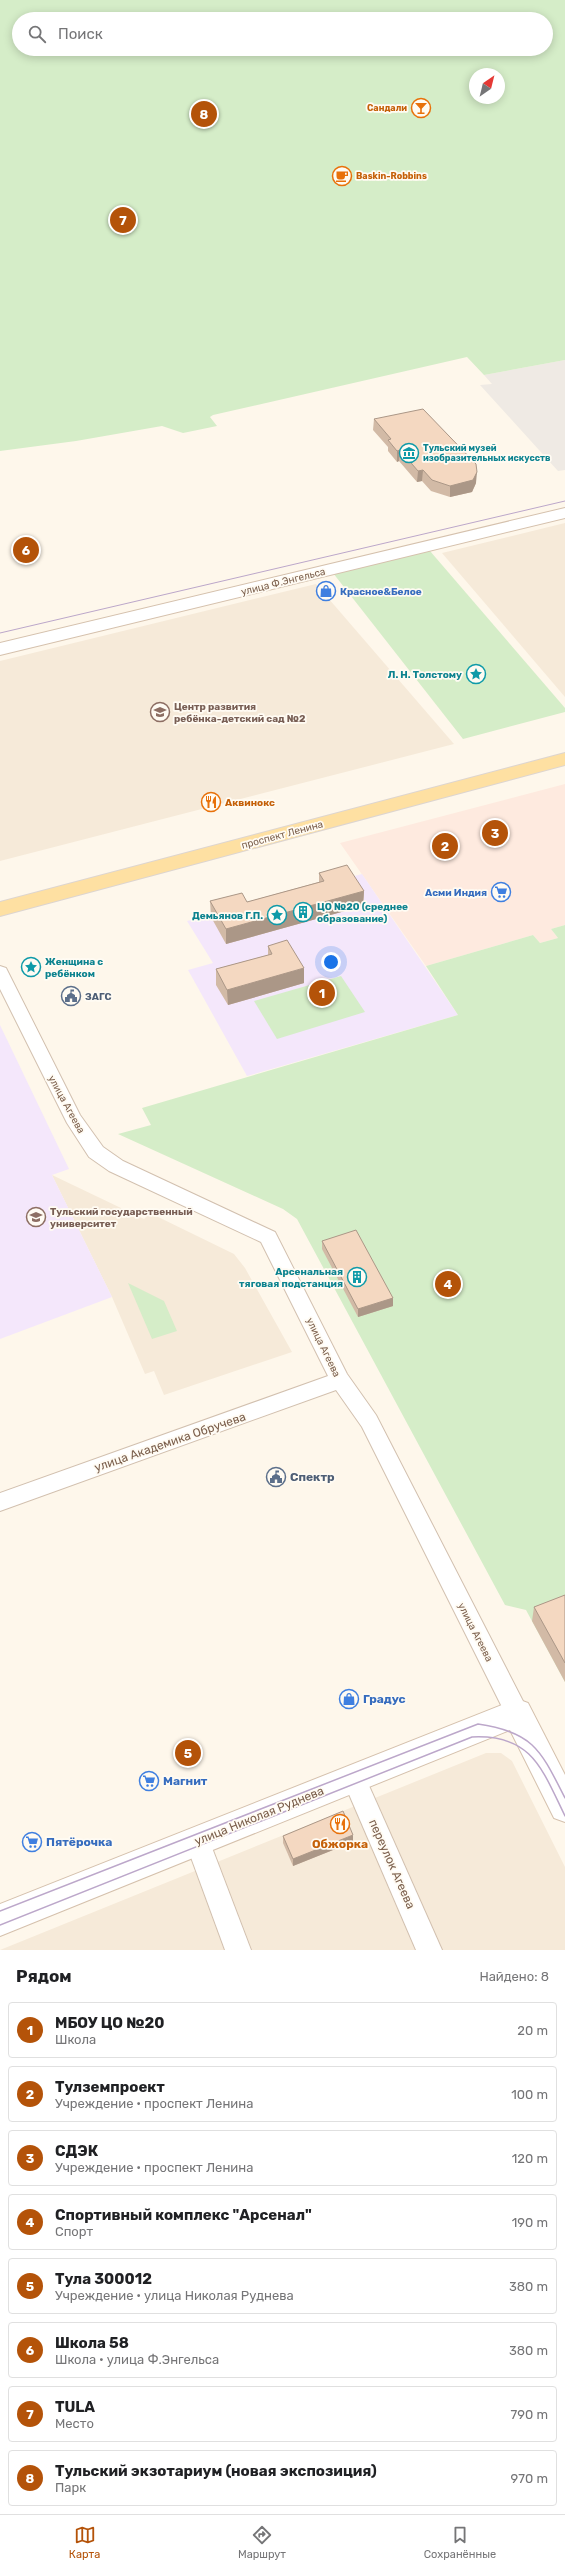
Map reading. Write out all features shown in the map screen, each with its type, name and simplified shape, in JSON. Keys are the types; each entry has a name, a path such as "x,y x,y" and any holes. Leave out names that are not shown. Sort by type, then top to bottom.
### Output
{"main road":[{"name":"проспект Ленина","path":"0,909 565,759"},
{"name":"проспект Ленина","path":"0,923 565,773"}],"street":[{"name":"улица Ф.Энгельса","path":"0,649 565,513"},
{"name":"улица Агеева","path":"0,972 73,1118 96,1152 116,1166 268,1237 340,1380 369,1421 565,1807"},
{"name":"улица Академика Обручева","path":"0,1502 340,1380"},
{"name":"улица Николая Руднева","path":"0,1920 517,1713"},
{"name":"переулок Агеева","path":"354,1778 429,1950"},
{"path":"197,1841 238,1950"}],"shaded area":[{"path":"565,360 565,470 558,471 480,385 492,384 484,375"},
{"path":"565,523 565,697 442,553"},
{"path":"316,584 454,744 0,861 0,661"},
{"path":"565,784 565,925 551,929 558,938 540,943 533,935 426,966 340,843"},
{"path":"362,874 458,1015 247,1076 188,970 213,963 187,921"},
{"name":"Тульский государственный университет","path":"0,1025 69,1169 52,1175 112,1297 0,1339"},
{"path":"52,1175 144,1219 150,1213 234,1254 245,1268 292,1352 164,1395 154,1371 145,1374 112,1297"},
{"path":"486,1753 501,1753 512,1761 565,1867 565,1950 0,1950"}],"green space":[{"path":"0,0 565,0 565,360 484,375 467,357 213,415 210,417 217,426 183,433 162,426 76,441 0,451"},
{"path":"430,551 565,708 565,712 463,739 333,573"},
{"path":"565,925 565,1682 526,1610 505,1605 297,1219 283,1209 118,1134 151,1125 142,1108 458,1015 426,966 533,935 540,943 558,938 551,929"},
{"path":"341,976 365,1012 277,1039 254,1001"},
{"path":"128,1283 164,1301 177,1331 152,1339"}],"building":[{"path":"423,409 476,464 477,472 473,480 450,486 432,480 423,470 418,471 400,450 397,451 388,440 391,439 374,419"},
{"path":"347,865 364,891 226,929 210,901 242,893 247,902 324,881 319,873"},
{"path":"287,940 304,968 227,990 216,969 272,954 268,946"},
{"name":"Арсенальная тяговая подстанция","path":"356,1230 393,1298 358,1309 322,1241"},
{"path":"565,1595 565,1663 534,1607"},
{"path":"343,1811 353,1835 293,1859 283,1836"}],"tram line":[{"path":"0,633 565,501"},
{"path":"0,1911 478,1724 512,1732 534,1746 542,1756 565,1798"},
{"path":"0,1925 472,1737 509,1741 522,1748 541,1770 565,1816"}],"place":[{"name":"Сандали","path":"421,108"},
{"name":"Тульский экзотариум (новая экспозиция)","path":"204,114"},
{"name":"Baskin-Robbins","path":"342,176"},
{"name":"TULA","path":"123,220"},
{"name":"Тульский музей изобразительных искусств","path":"409,453"},
{"name":"Школа 58","path":"26,550"},
{"name":"Красное&Белое","path":"326,591"},
{"name":"Л. Н. Толстому","path":"476,674"},
{"name":"Центр развития ребёнка-детский сад №2","path":"160,712"},
{"name":"Аквинокс","path":"211,802"},
{"name":"СДЭК","path":"495,833"},
{"name":"Тулземпроект","path":"445,846"},
{"name":"Асми Индия","path":"501,892"},
{"name":"ЦО №20 (среднее образование)","path":"303,912"},
{"name":"Демьянов Г.П.","path":"277,915"},
{"name":"Женщина с ребëнком","path":"31,967"},
{"name":"МБОУ ЦО №20","path":"322,993"},
{"name":"ЗАГС","path":"71,996"},
{"name":"Тульский государственный университет","path":"36,1217"},
{"name":"Арсенальная тяговая подстанция","path":"357,1277"},
{"name":"Спортивный комплекс \"Арсенал\"","path":"448,1284"},
{"name":"Спектр","path":"276,1477"},
{"name":"Градус","path":"349,1699"},
{"name":"Тула 300012","path":"188,1753"},
{"name":"Магнит","path":"149,1781"},
{"name":"Обжорка","path":"340,1824"},
{"name":"Пятёрочка","path":"32,1842"}]}
